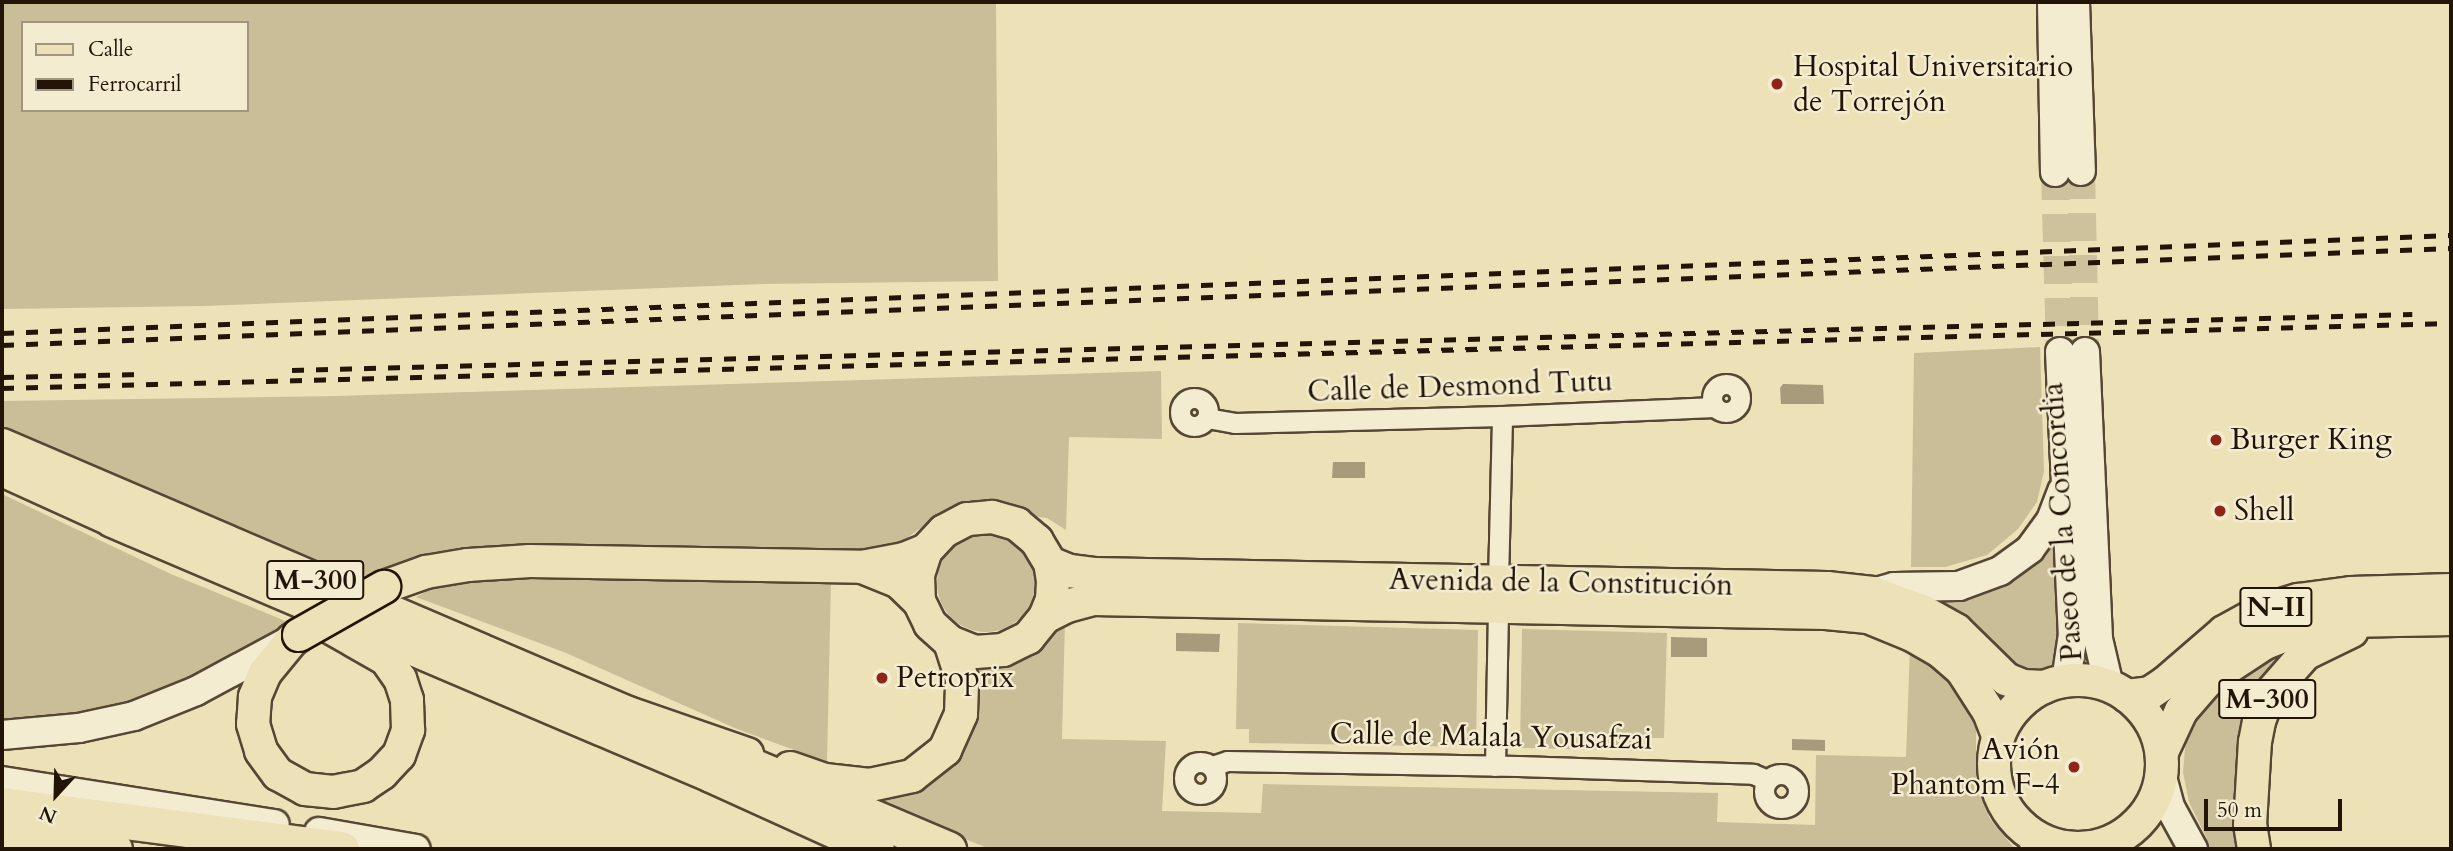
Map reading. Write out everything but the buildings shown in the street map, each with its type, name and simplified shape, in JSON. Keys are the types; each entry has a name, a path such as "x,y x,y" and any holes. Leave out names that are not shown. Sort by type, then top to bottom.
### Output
{"highway":[{"name":"M-300","path":"112,519 711,774 876,849"},
{"name":"M-300","path":"628,713 948,849"},
{"path":"2,804 341,849"},
{"path":"2,834 114,849"}],"main road":[{"name":"M-300","path":"2,445 628,713"},
{"name":"M-300","path":"2,470 112,519"},
{"path":"112,519 355,639 386,659 400,679 407,701 408,730 399,755 363,786 333,792 305,789 278,774 261,751 253,724 255,697 265,673 296,637 384,587 426,572 468,565 530,561 862,567 904,559 926,550 944,531 967,519 992,517 1017,524 1037,541 1050,563 1053,591 1045,617 1028,638 1003,650 975,652 950,642 930,624 919,601 899,582 862,567"},
{"path":"919,601 918,575 926,550"},
{"name":"Avenida de la Constitución","path":"1050,563 1070,571 1094,574 1499,594 1868,617 1912,635 1940,651 1962,670 1989,712 1998,735"},
{"name":"Avenida de la Constitución","path":"1045,617 1067,606 1093,600 1827,587 1873,593 1922,611 1956,630 2006,679 2023,686 2055,684"},
{"name":"N-II","path":"2451,590 2351,593 2298,600 2262,611 2224,632 2150,693 2118,691 2086,681 2055,684 2026,696 2014,709 1998,735 1993,768 1999,794 2012,817 2033,841 2097,848 2123,834 2141,819 2155,795 2162,762 2181,711 2207,681 2241,657 2308,626 2345,621 2451,619"},
{"name":"M-300","path":"2254,849 2250,825 2255,742 2259,721 2269,695 2283,674 2314,647 2390,621"},
{"path":"628,713 825,780 870,785 912,776 945,750 961,713 962,679 950,642"},
{"path":"2118,691 2155,728 2162,762"}],"street":[{"path":"2052,2 2068,171 2075,2"},
{"name":"Paseo de la Concordia","path":"2055,684 2073,634 2066,482 2073,352 2098,639 2118,691"},
{"name":"Calle de Desmond Tutu","path":"1207,418 1235,423 1715,407"},
{"path":"1495,766 1502,416"},
{"path":"1873,593 1894,587 1959,586 2000,572 2030,549 2042,534 2051,520 2066,482"},
{"path":"2,735 79,728 134,716 196,691 296,637"},
{"name":"Calle de Malala Yousafzai","path":"1212,766 1227,761 1495,766 1753,774 1768,780"},
{"path":"2162,762 2170,807 2193,849"},
{"path":"2,781 416,849"}],"shaded area":[{"path":"2,2 996,2 998,281 763,284 203,306 2,309"},
{"path":"2040,347 2044,471 2037,502 2018,529 1987,555 1945,567 1911,567 1914,353"},
{"path":"1161,371 1162,439 1069,437 1066,530 1047,518 1031,516 997,502 969,500 941,513 892,549 858,552 533,544 461,547 403,562 371,577 316,559 95,471 2,430 2,401 336,396"},
{"path":"1783,384 1823,385 1824,404 1781,404 1780,388"},
{"path":"1333,462 1365,462 1365,478 1332,478"},
{"path":"2,494 171,574 288,622 250,646 184,680 122,704 59,719 2,720"},
{"path":"2055,532 2058,646 2053,665 2031,673 2018,673 1925,596"},
{"path":"986,534 1005,538 1021,548 1031,564 1035,583 1031,602 1021,618 1005,628 986,632 967,628 951,618 941,602 937,583 941,564 951,548 967,538"},
{"path":"496,577 831,581 827,762 737,729 566,653 416,597 439,585"},
{"path":"1065,620 1062,739 1166,741 1162,811 1261,813 1263,784 1718,793 1717,822 1815,825 1816,755 1906,757 1910,647 1945,672 1965,697 1976,725 1976,787 1990,819 2015,849 990,849 864,799 898,796 920,784 968,664"},
{"path":"1238,623 1478,630 1476,747 1249,743 1249,729 1236,729"},
{"path":"1522,629 1667,633 1664,738 1651,738 1650,751 1520,748"},
{"path":"1176,633 1220,634 1219,652 1176,651"},
{"path":"1671,637 1707,638 1707,657 1671,657"},
{"path":"2292,646 2262,683 2245,849 2208,849 2202,842 2207,839 2189,802 2183,772 2186,737 2194,721 2226,687 2243,673"},
{"path":"1792,739 1825,740 1825,751 1792,750"}],"tunnel":[{"path":"2081,171 2085,352"},
{"path":"2055,172 2060,352"}],"railway":[{"path":"2,333 2451,235"},
{"path":"2,345 2451,248"},
{"path":"292,370 2412,314"},
{"path":"2,388 2451,323"},
{"path":"2,377 142,374"}],"place":[{"name":"Hospital Universitario de Torrejón","path":"1777,84"},
{"name":"Burger King","path":"2216,440"},
{"name":"Shell","path":"2220,511"},
{"name":"Petroprix","path":"882,678"},
{"name":"Avión Phantom F-4","path":"2074,767"}]}
